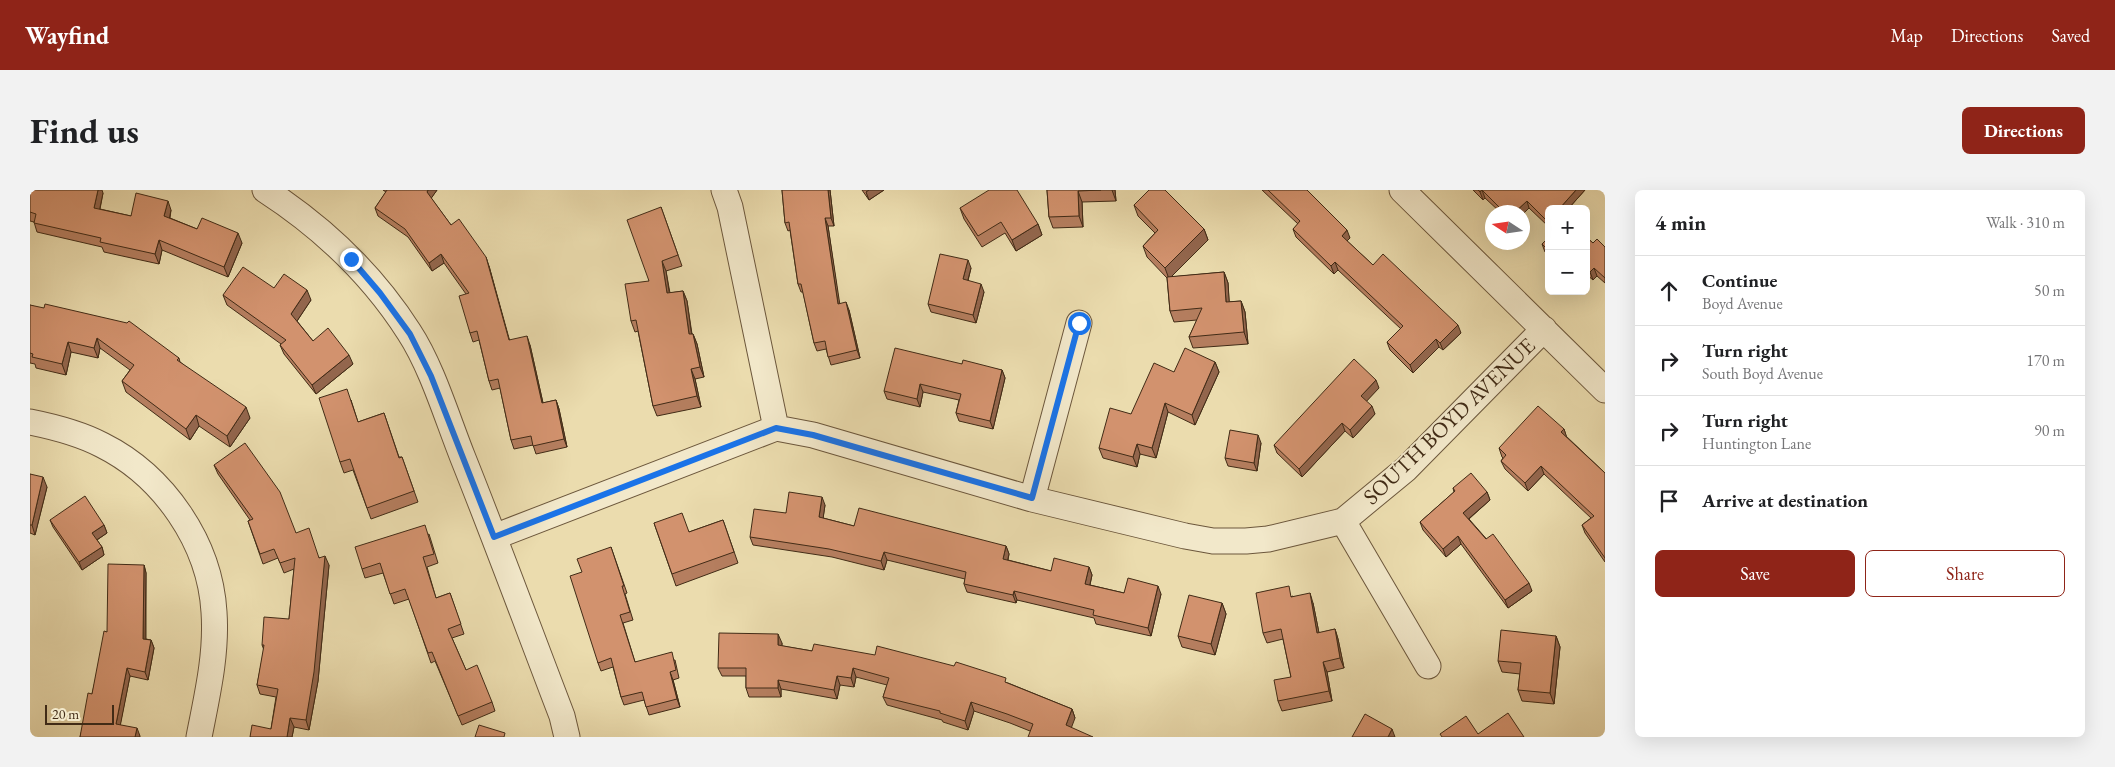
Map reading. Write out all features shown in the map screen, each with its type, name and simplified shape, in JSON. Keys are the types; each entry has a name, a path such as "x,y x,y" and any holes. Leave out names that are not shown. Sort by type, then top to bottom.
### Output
{"street":[{"path":"264,190 312,223 351,259 380,293 410,334 431,376 494,537 562,716 567,737"},
{"path":"494,537 776,428 730,207 724,190"},
{"path":"1402,190 1605,390"},
{"path":"1032,498 1079,323"},
{"name":"SOUTH BOYD AVENUE","path":"776,428 813,435 1032,498 1185,536 1213,541 1268,539 1343,521 1406,469 1544,329"},
{"path":"30,422 80,434 118,454 142,472 163,493 187,523 210,586 214,611 212,665 199,737"},
{"path":"1343,521 1428,666"}],"building":[{"path":"30,190 98,190 94,208 131,216 136,193 168,201 164,216 197,229 202,218 238,233 224,267 159,240 155,254 100,242 101,238 34,223 36,214 30,212"},
{"path":"387,190 428,190 427,192 451,225 459,219 486,257 509,340 527,336 542,403 556,400 564,439 533,446 531,436 511,440 498,379 489,381 477,331 470,333 459,296 469,293 441,254 429,263 405,229 375,208"},
{"path":"782,190 828,190 831,218 825,218 838,304 846,302 857,350 828,357 825,341 814,343 801,284 798,284 789,222 785,223"},
{"path":"989,190 1017,190 1038,224 1012,240 1001,222 978,236 960,208"},
{"path":"1047,190 1101,190 1078,191 1079,216 1049,217"},
{"path":"1149,190 1165,190 1204,229 1165,268 1143,246 1158,230 1134,205"},
{"path":"1268,190 1307,190 1347,230 1342,236 1373,265 1383,254 1458,325 1440,343 1436,339 1410,365 1387,342 1403,326 1335,262 1331,266 1293,229 1300,221"},
{"path":"1482,190 1576,190 1563,205 1545,205 1545,219 1527,201 1523,205 1497,205"},
{"path":"661,207 678,255 662,261 667,293 683,291 689,334 693,334 700,367 691,369 697,396 653,406 636,320 631,321 625,284 649,281 627,220"},
{"path":"1597,239 1605,247 1605,278 1594,268 1590,272 1590,240 1593,243"},
{"path":"940,254 968,260 963,279 981,284 973,315 928,304"},
{"path":"243,267 274,288 284,274 307,290 291,314 313,341 328,328 349,355 312,385 280,345 286,340 223,295"},
{"path":"1224,272 1226,302 1241,301 1244,332 1189,337 1202,308 1170,311 1167,277"},
{"path":"45,304 127,323 129,321 179,358 177,360 246,407 227,436 196,415 186,429 122,381 134,365 97,338 94,348 68,342 62,364 32,357 33,354 30,353 30,305 44,308"},
{"path":"895,348 962,364 963,360 1002,370 990,421 956,413 961,394 920,384 917,399 884,391"},
{"path":"1185,348 1215,362 1192,415 1165,403 1152,448 1137,444 1133,457 1099,448 1110,408 1131,414 1154,363 1174,372"},
{"path":"1354,359 1376,380 1361,396 1372,406 1350,430 1342,423 1299,469 1274,445"},
{"path":"347,389 358,422 384,413 399,458 402,457 414,491 367,508 350,459 340,462 319,398"},
{"path":"1538,406 1564,429 1561,432 1605,473 1605,558 1582,525 1594,516 1541,466 1525,483 1501,461 1506,455 1499,448"},
{"path":"1230,430 1258,435 1254,463 1225,458"},
{"path":"245,443 280,492 296,533 309,528 319,558 325,556 314,672 306,720 290,718 287,737 250,737 252,725 271,729 278,689 257,685 264,645 262,645 264,617 289,619 295,558 280,563 274,549 260,554 248,521 253,519 214,465"},
{"path":"1471,473 1487,492 1463,513 1486,539 1493,534 1529,583 1505,600 1458,536 1443,549 1420,522 1455,491 1453,488"},
{"path":"30,474 43,477 32,525 30,525"},
{"path":"789,492 822,497 819,517 854,526 859,508 1006,546 1003,559 1051,571 1054,558 1089,567 1085,584 1124,593 1128,578 1158,586 1148,628 1093,615 1094,610 1014,591 1013,595 964,584 966,572 884,552 881,561 829,549 750,537 754,509 786,513"},
{"path":"85,496 104,525 92,533 102,547 79,562 50,520"},
{"path":"682,513 689,532 723,520 734,552 672,574 654,523"},
{"path":"425,525 434,554 423,557 436,598 450,593 461,624 448,629 466,670 477,665 492,702 458,716 432,652 428,653 405,589 390,594 380,563 362,569 355,547"},
{"path":"611,547 624,586 622,586 630,612 620,615 635,662 672,652 676,670 670,672 677,699 646,707 642,692 621,697 611,658 598,663 570,576 582,572 577,559"},
{"path":"108,564 144,565 143,639 151,640 145,672 127,668 116,724 137,728 135,737 80,737 88,693 92,694 104,631 107,632"},
{"path":"1289,586 1291,597 1310,593 1317,633 1335,629 1340,658 1323,662 1329,691 1278,701 1274,680 1291,677 1281,629 1263,633 1256,593"},
{"path":"1189,595 1222,603 1211,644 1178,636"},
{"path":"1501,630 1556,636 1550,693 1518,690 1521,663 1498,661"},
{"path":"719,633 778,634 778,645 812,651 814,644 875,655 877,646 954,666 956,662 1006,678 1005,682 1072,709 1066,725 1093,737 1028,737 1033,724 971,702 965,721 940,713 940,711 883,697 889,678 853,668 851,678 837,676 834,690 778,680 778,688 746,688 746,668 718,668"},
{"path":"1508,713 1524,737 1442,737 1440,734 1466,716 1478,734"},
{"path":"1365,714 1392,729 1388,737 1352,737"},
{"path":"479,725 505,733 504,737 475,737"}],"route":[{"path":"351,259 380,293 410,334 431,376 494,537 776,428 813,435 828,441 1032,498 1079,323"}]}
